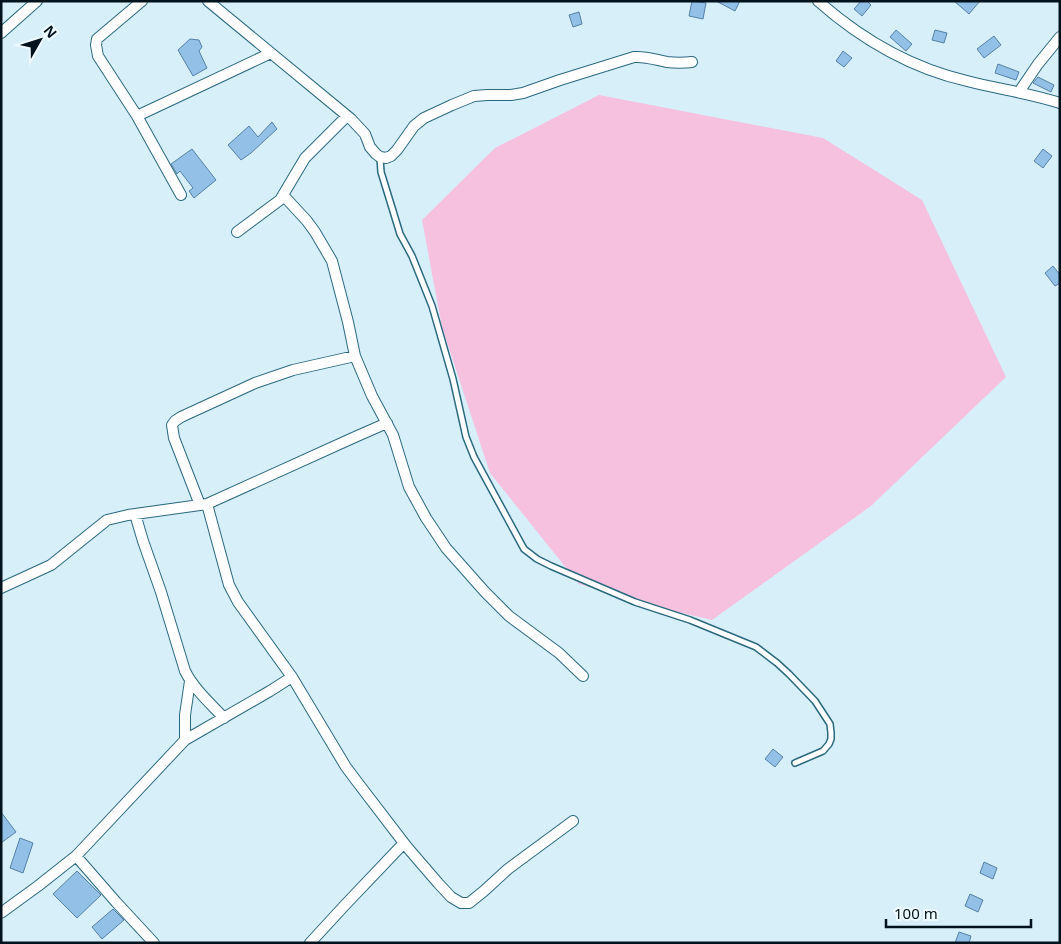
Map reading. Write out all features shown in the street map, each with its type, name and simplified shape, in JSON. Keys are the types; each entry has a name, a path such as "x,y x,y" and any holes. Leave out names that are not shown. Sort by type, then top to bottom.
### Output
{"street":[{"path":"1,33 37,1"},
{"path":"142,1 97,39 98,56 137,116 181,195"},
{"path":"208,1 358,125 365,134 370,147 380,157 386,158 397,150 414,126 424,118 474,96 523,93 634,57 692,62"},
{"path":"818,1 841,21 868,40 923,68 967,81 1060,103"},
{"path":"1019,92 1038,64 1060,37"},
{"path":"137,116 271,53"},
{"path":"237,232 275,204 283,195 300,164 346,116"},
{"path":"283,195 307,221 332,261 356,356 372,396 393,435 409,487 426,518 442,542 485,592 509,616 559,653 583,676"},
{"path":"356,356 293,370 255,383 181,417 172,425 174,438 203,505 231,590 292,677 346,766 404,844 455,900 464,904 475,899 508,869 573,821"},
{"path":"1,588 55,562 107,520 135,514 203,505 387,423"},
{"path":"135,514 181,661 190,680 224,718"},
{"path":"1,913 76,856 186,740 292,677"},
{"path":"186,740 185,715 190,680"},
{"path":"310,943 404,844"},
{"path":"76,856 154,943"}],"lane":[{"path":"380,157 381,172 400,234 412,256 435,315 453,378 466,437 474,457 524,549 551,566 634,602 690,620 756,647 777,663 815,701 830,724 831,739 823,751 796,763"}],"shaded area":[{"path":"599,95 823,138 922,200 1006,377 871,506 712,620 669,610 579,584 490,473 442,327 422,220 495,148"}],"building":[{"path":"692,1 706,3 703,19 689,16"},
{"path":"716,1 740,1 735,11"},
{"path":"861,1 867,1 871,5 862,16 854,9"},
{"path":"954,1 980,1 969,14"},
{"path":"579,12 582,24 573,27 569,15"},
{"path":"896,30 912,44 906,51 890,37"},
{"path":"935,30 947,33 944,43 932,40"},
{"path":"994,36 1001,45 984,58 977,49"},
{"path":"190,39 199,40 202,47 199,51 207,68 193,76 178,50"},
{"path":"843,51 852,58 844,67 836,61"},
{"path":"998,64 1019,72 1016,80 995,73"},
{"path":"1038,77 1054,85 1051,92 1033,83"},
{"path":"272,122 277,129 241,160 228,145 249,126 258,137"},
{"path":"192,149 216,180 194,198 189,191 193,188 180,171 177,174 171,164"},
{"path":"1043,149 1052,156 1043,168 1034,161"},
{"path":"1053,266 1060,275 1060,283 1055,286 1045,273"},
{"path":"773,749 783,757 775,767 765,759"},
{"path":"1,812 16,832 1,843"},
{"path":"20,838 33,843 23,873 10,868"},
{"path":"984,862 997,868 993,879 980,873"},
{"path":"77,871 101,895 77,918 53,894"},
{"path":"970,894 983,900 978,912 965,906"},
{"path":"113,909 124,920 102,939 92,927"},
{"path":"959,932 971,936 969,943 955,943"}]}
